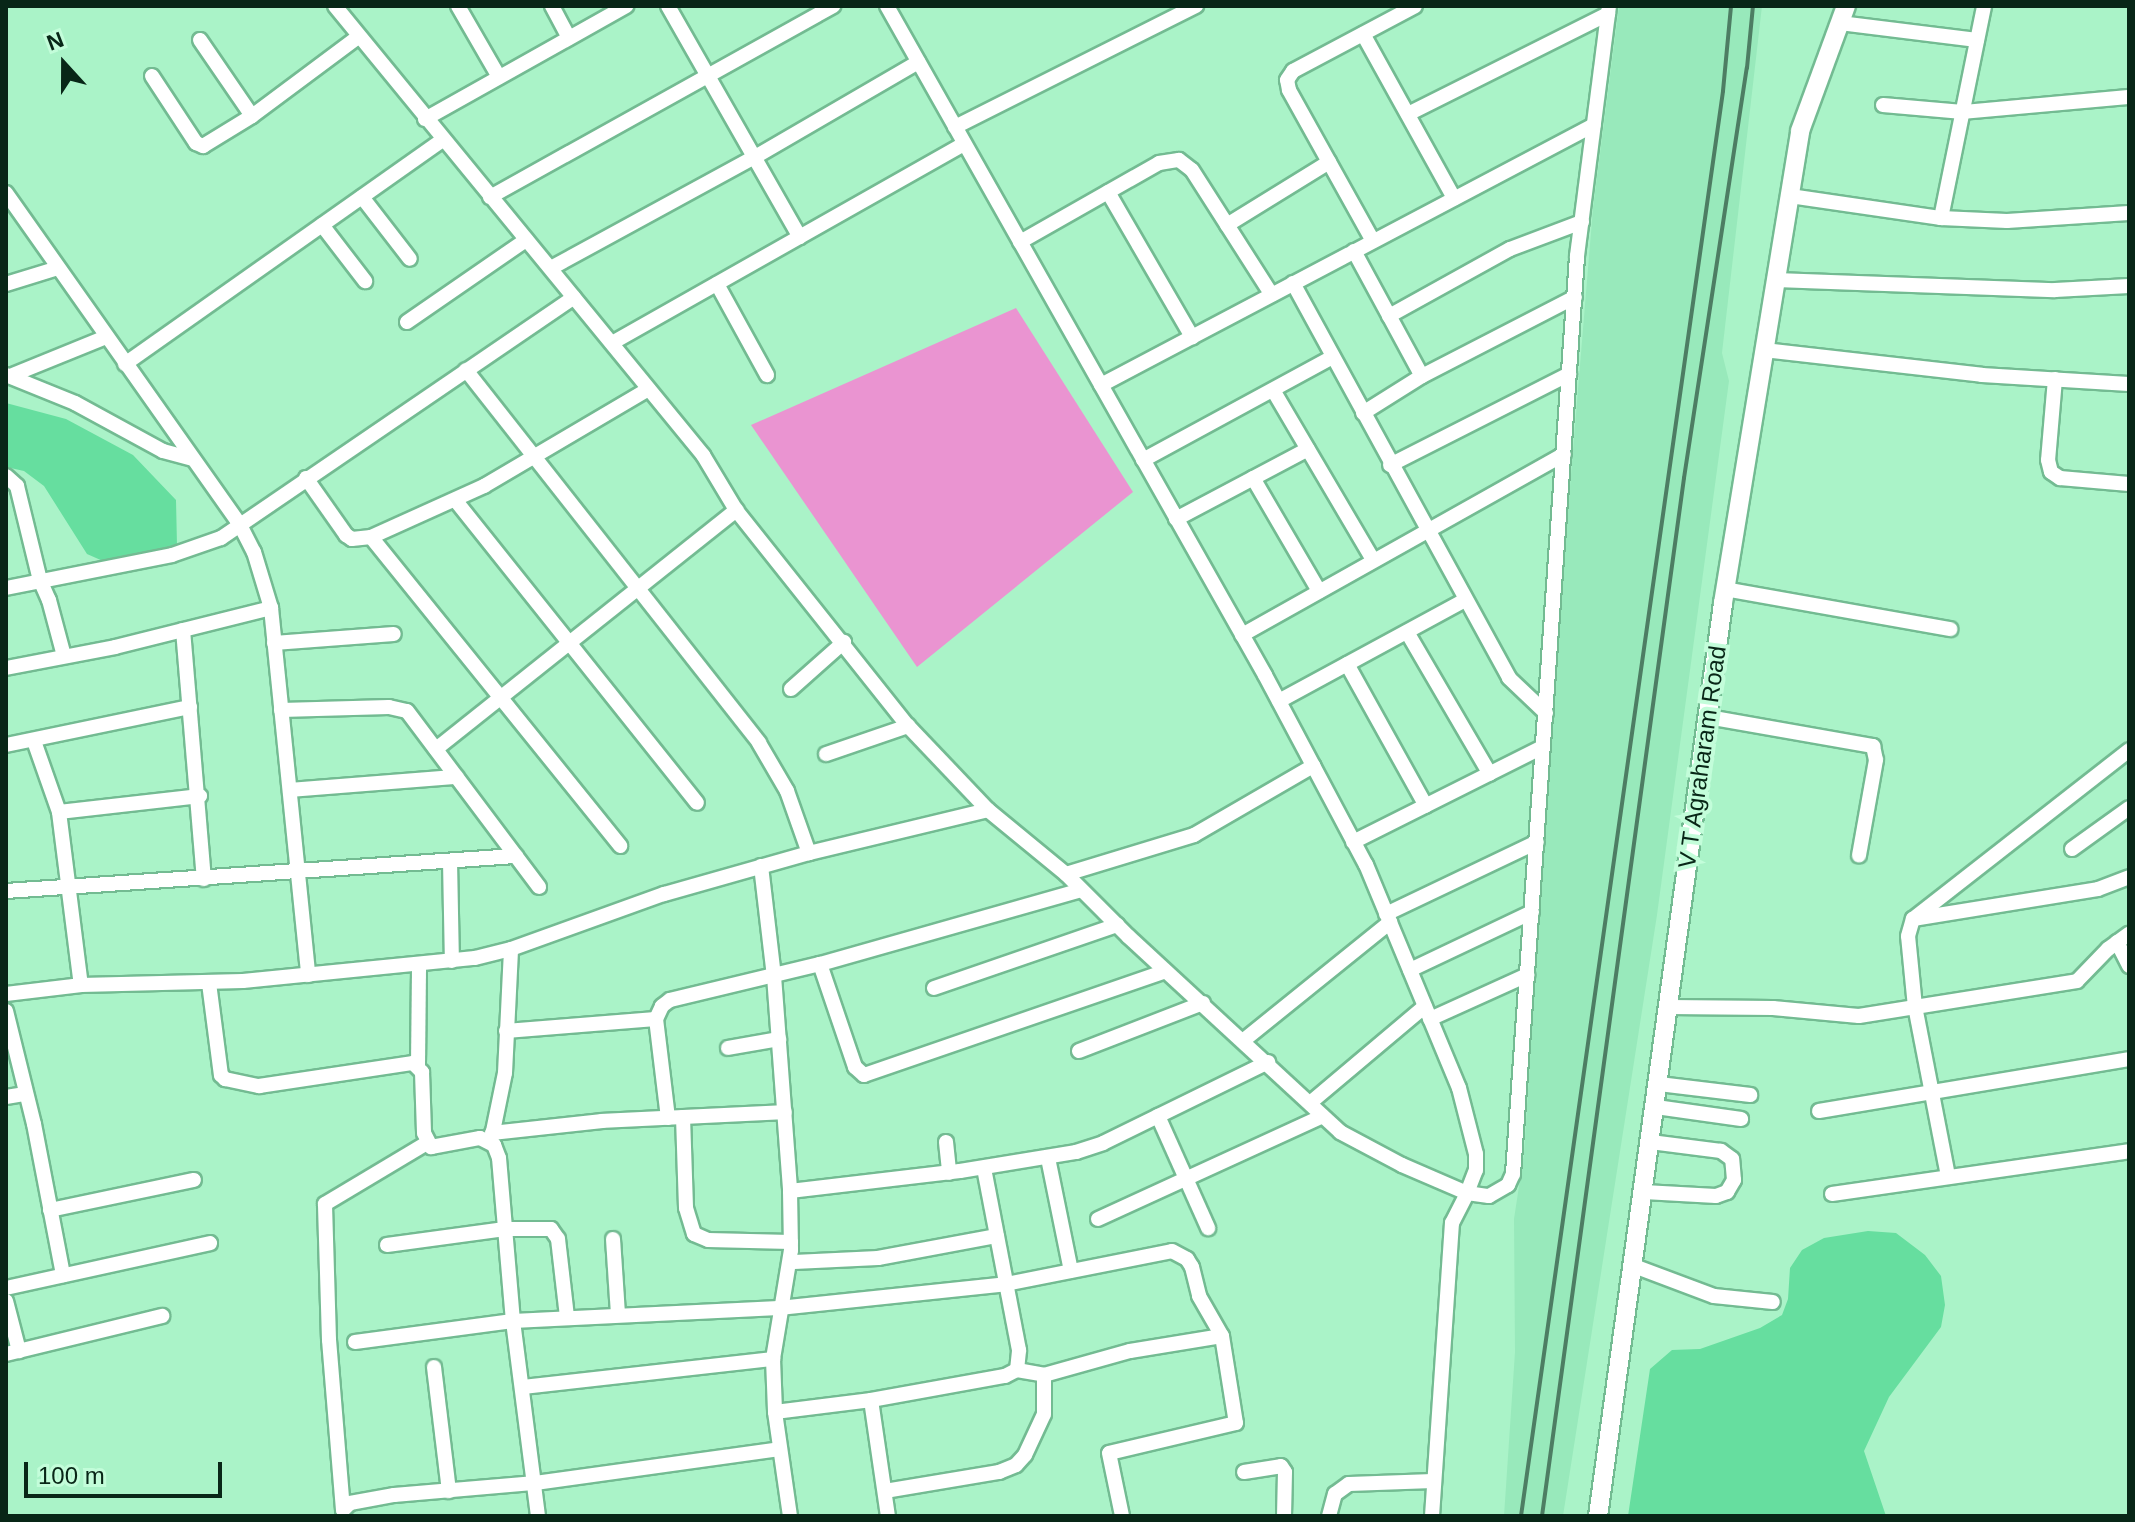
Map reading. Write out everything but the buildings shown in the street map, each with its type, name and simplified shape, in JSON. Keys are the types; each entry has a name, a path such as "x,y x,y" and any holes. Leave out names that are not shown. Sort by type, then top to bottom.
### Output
{"main road":[{"name":"V T Agraharam Road","path":"1598,1516 1725,589 1800,131 1843,14"}],"street":[{"path":"335,6 703,455 736,510 908,726 988,810 1066,874 1340,1132 1467,1193 1489,1196 1508,1185 1513,1174 1575,297 1608,10"},
{"path":"458,6 499,77"},
{"path":"552,6 569,38"},
{"path":"425,119 626,6"},
{"path":"668,6 800,237"},
{"path":"490,197 709,78 833,6"},
{"path":"955,127 1196,6"},
{"path":"1373,241 1289,90 1287,80 1293,71 1415,6"},
{"path":"1941,218 1984,6"},
{"path":"894,8 918,62 1279,701 1353,842 1459,1088 1476,1154 1476,1170 1452,1223 1448,1242 1432,1516"},
{"path":"1408,114 1608,10"},
{"path":"1843,14 1977,40"},
{"path":"1363,34 1454,198"},
{"path":"152,76 199,145 208,145 358,37"},
{"path":"200,40 252,116"},
{"path":"551,268 755,157 918,62"},
{"path":"1883,105 1963,112 2129,97"},
{"path":"1101,385 1594,125"},
{"path":"125,364 442,140"},
{"path":"612,343 964,144"},
{"path":"1020,242 1159,163 1179,160 1192,170 1272,295"},
{"path":"1227,225 1329,162"},
{"path":"1108,192 1192,337"},
{"path":"1790,196 1941,218 2007,221 2129,213"},
{"path":"362,197 410,259"},
{"path":"7,198 239,523 265,578 271,608 308,975"},
{"path":"1389,316 1520,244 1582,222"},
{"path":"322,225 365,281"},
{"path":"407,322 526,240"},
{"path":"1354,251 1422,376"},
{"path":"6,284 58,268"},
{"path":"1776,280 2055,290 2129,286"},
{"path":"1293,283 1425,530 1509,678 1546,713"},
{"path":"717,284 767,375"},
{"path":"6,588 190,551 221,538 574,297"},
{"path":"1363,413 1422,376 1575,297"},
{"path":"8,375 106,337"},
{"path":"1764,350 1982,375 2129,384"},
{"path":"1143,460 1333,357"},
{"path":"466,370 759,743 787,791 809,853"},
{"path":"1390,465 1569,374"},
{"path":"8,375 75,403 163,451 190,458"},
{"path":"2055,379 2048,460 2051,472 2060,478 2129,484"},
{"path":"306,478 346,535 352,539 371,537 456,501 535,458 649,389"},
{"path":"1273,390 1373,560"},
{"path":"1176,519 1308,449"},
{"path":"1242,635 1564,454"},
{"path":"6,476 17,486 40,580 49,600 64,656"},
{"path":"1253,478 1319,591"},
{"path":"456,501 567,644 697,803"},
{"path":"436,749 736,510"},
{"path":"371,537 620,846"},
{"path":"1725,589 1950,629"},
{"path":"1279,701 1465,600"},
{"path":"6,668 271,608"},
{"path":"183,630 200,796 204,879"},
{"path":"1407,632 1490,774"},
{"path":"274,643 394,634"},
{"path":"791,689 844,642"},
{"path":"1347,664 1426,806"},
{"path":"6,745 190,707"},
{"path":"281,710 401,709 411,715 539,887"},
{"path":"1708,717 1873,746 1876,760 1859,855"},
{"path":"826,754 908,726"},
{"path":"34,741 59,812 81,985"},
{"path":"1353,842 1543,747"},
{"path":"1948,1176 1915,1007 1908,936 1913,919 2129,750"},
{"path":"1066,874 1194,835 1313,766"},
{"path":"290,790 456,777"},
{"path":"59,812 200,796"},
{"path":"2072,849 2129,808"},
{"path":"6,994 81,985 209,983 452,961 511,949 601,915 761,866 988,810"},
{"path":"1244,1040 1388,918 1537,842"},
{"path":"6,891 516,856"},
{"path":"450,861 452,961"},
{"path":"761,866 774,976 790,1191 791,1242 773,1359 775,1412 790,1516"},
{"path":"1913,919 2088,891 2129,877"},
{"path":"791,1242 708,1240 694,1234 686,1208 675,1118 656,1019 662,1006 682,995 820,964 1081,890"},
{"path":"1410,970 1532,912"},
{"path":"934,988 1117,925"},
{"path":"1669,1007 1773,1008 1859,1016 2077,981 2123,938"},
{"path":"2123,938 2129,966"},
{"path":"511,949 505,1073 492,1137 499,1158 513,1321 538,1516"},
{"path":"820,964 855,1067 864,1075 1166,971"},
{"path":"419,965 418,1065 422,1072 427,1143"},
{"path":"1310,1103 1427,1013 1527,975"},
{"path":"209,983 221,1075 229,1082 259,1086 407,1062 418,1065"},
{"path":"1079,1051 1203,1003"},
{"path":"6,1011 63,1275"},
{"path":"506,1031 656,1019"},
{"path":"728,1048 779,1039"},
{"path":"1819,1111 2129,1059"},
{"path":"790,1191 1048,1158 1103,1143 1268,1062"},
{"path":"1659,1084 1750,1095"},
{"path":"6,1097 24,1094"},
{"path":"1656,1107 1741,1119"},
{"path":"427,1143 436,1148 480,1138 675,1118 785,1112"},
{"path":"1158,1116 1208,1228"},
{"path":"1098,1219 1323,1116"},
{"path":"946,1142 949,1173"},
{"path":"1644,1192 1716,1196 1727,1192 1734,1180 1732,1159 1721,1151 1651,1142"},
{"path":"427,1143 325,1204 329,1340 343,1510 350,1503 394,1495 535,1483 780,1449"},
{"path":"1832,1194 2129,1151"},
{"path":"1048,1158 1071,1271"},
{"path":"984,1168 1019,1350 1017,1370"},
{"path":"50,1210 194,1180"},
{"path":"387,1245 505,1229 545,1227 555,1233 567,1317"},
{"path":"794,1262 878,1258 997,1236"},
{"path":"613,1239 618,1314"},
{"path":"6,1288 210,1243"},
{"path":"355,1342 513,1321 779,1308 1006,1284 1165,1251 1180,1254 1192,1267 1199,1296 1222,1336 1236,1423 1109,1453 1122,1516"},
{"path":"1634,1266 1714,1296 1773,1302"},
{"path":"6,1301 13,1353 162,1316"},
{"path":"775,1412 871,1400 1005,1376 1017,1370 1044,1375 1118,1354 1222,1336"},
{"path":"523,1387 773,1359"},
{"path":"434,1367 449,1491"},
{"path":"885,1491 999,1472 1016,1465 1025,1455 1044,1414 1044,1375"},
{"path":"871,1400 888,1516"},
{"path":"1244,1472 1281,1466 1285,1472 1284,1516"},
{"path":"1329,1516 1335,1494 1349,1484 1433,1481"}],"shaded area":[{"path":"1619,6 1762,6 1722,353 1729,381 1657,915 1563,1516 1504,1516 1515,1352 1514,1219 1524,1153 1555,668 1593,208"},
{"path":"1016,308 1133,492 917,667 751,425"},
{"path":"6,403 66,419 133,455 176,500 177,545 162,556 112,565 87,554 44,486 24,471 6,467"},
{"path":"1868,1231 1896,1233 1925,1255 1941,1276 1945,1305 1941,1327 1889,1397 1864,1451 1886,1516 1628,1516 1650,1369 1672,1350 1700,1349 1760,1328 1782,1315 1788,1299 1790,1268 1802,1250 1824,1238"}],"railway":[{"path":"1521,1516 1723,91 1731,6"},
{"path":"1542,1516 1684,478 1747,68 1753,6"}]}
